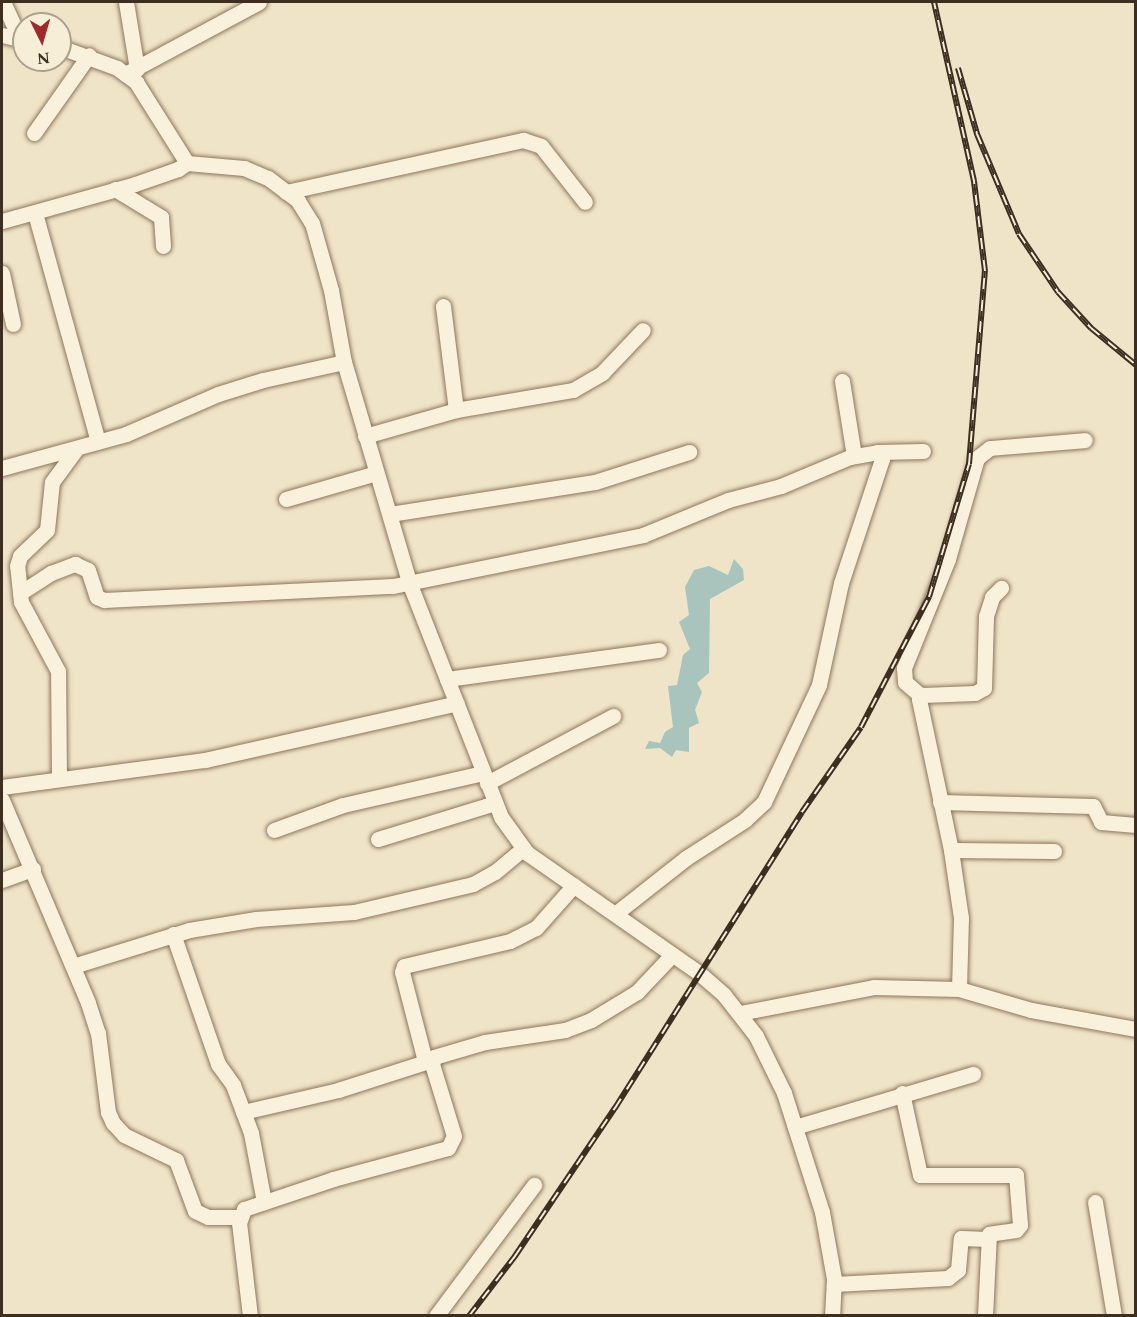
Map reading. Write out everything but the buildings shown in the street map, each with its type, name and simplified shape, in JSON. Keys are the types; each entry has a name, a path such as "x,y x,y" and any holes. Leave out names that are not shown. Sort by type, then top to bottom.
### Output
{"street":[{"path":"3,2 12,20"},
{"path":"126,2 131,71 187,163"},
{"path":"72,51 131,71 259,2"},
{"path":"34,132 89,56"},
{"path":"286,192 523,140 542,146 585,202"},
{"path":"2,222 178,169 187,163 244,168 298,201 312,223 331,290 344,362 409,582 495,803 522,849 699,973 740,1012 769,1057 795,1127 822,1212 834,1284 832,1316"},
{"path":"115,189 161,217 163,246"},
{"path":"36,213 98,441"},
{"path":"2,273 13,324"},
{"path":"443,306 456,410"},
{"path":"365,435 456,410 573,390 602,373 644,330"},
{"path":"2,468 126,434 245,385 344,362"},
{"path":"842,381 854,456"},
{"path":"959,989 961,918 951,850 921,696 905,682 904,668 948,559 977,458 990,448 1085,440"},
{"path":"59,779 58,671 20,593 20,556 47,530 52,482 77,448"},
{"path":"20,593 51,573 75,564 88,570 97,597 104,600 368,588 409,582 636,537 854,456 878,452 923,451"},
{"path":"390,514 595,482 689,452"},
{"path":"616,914 686,858 745,820 764,802 819,685 841,584 882,459 878,452"},
{"path":"286,499 376,473"},
{"path":"921,696 969,694 984,688 987,616 993,597 1001,588"},
{"path":"447,679 659,650"},
{"path":"2,787 205,760 457,703"},
{"path":"274,830 343,805 485,778 613,716"},
{"path":"2,800 33,868 98,1033 108,1112 113,1124 124,1135 176,1160 195,1211 208,1217 239,1217"},
{"path":"940,802 1093,806 1101,822 1136,825"},
{"path":"378,839 495,803"},
{"path":"73,966 173,934 256,919 340,914 404,902 473,884 495,872 522,849"},
{"path":"951,850 1054,851"},
{"path":"2,880 33,868"},
{"path":"250,1316 239,1217 244,1209 452,1145 453,1133 402,972 404,966 510,941 536,928 574,885"},
{"path":"173,934 218,1064 233,1085 254,1143 264,1202"},
{"path":"243,1112 338,1090 476,1045 565,1030 591,1020 637,992 672,955"},
{"path":"740,1012 874,987 959,989 1031,1010 1136,1029"},
{"path":"795,1127 902,1093 974,1074"},
{"path":"902,1093 920,1175 1016,1175 1020,1225 1016,1230 992,1232 988,1239 985,1316"},
{"path":"436,1316 534,1185"},
{"path":"1095,1202 1114,1316"},
{"path":"834,1284 948,1278 958,1270 961,1238 988,1239"}],"water":[{"path":"734,559 743,569 744,580 710,599 709,673 697,683 702,692 695,710 699,723 689,728 689,752 676,750 672,757 660,748 645,749 649,741 660,743 665,732 673,727 668,686 677,685 683,655 690,649 679,622 689,615 685,587 694,570 709,566 728,575"}],"railway":[{"path":"469,1316 515,1256 615,1108 802,812 861,727 929,597 969,464 985,271 974,181 934,2"},
{"path":"958,68 977,134 1019,234 1058,292 1091,328 1136,365"}]}
